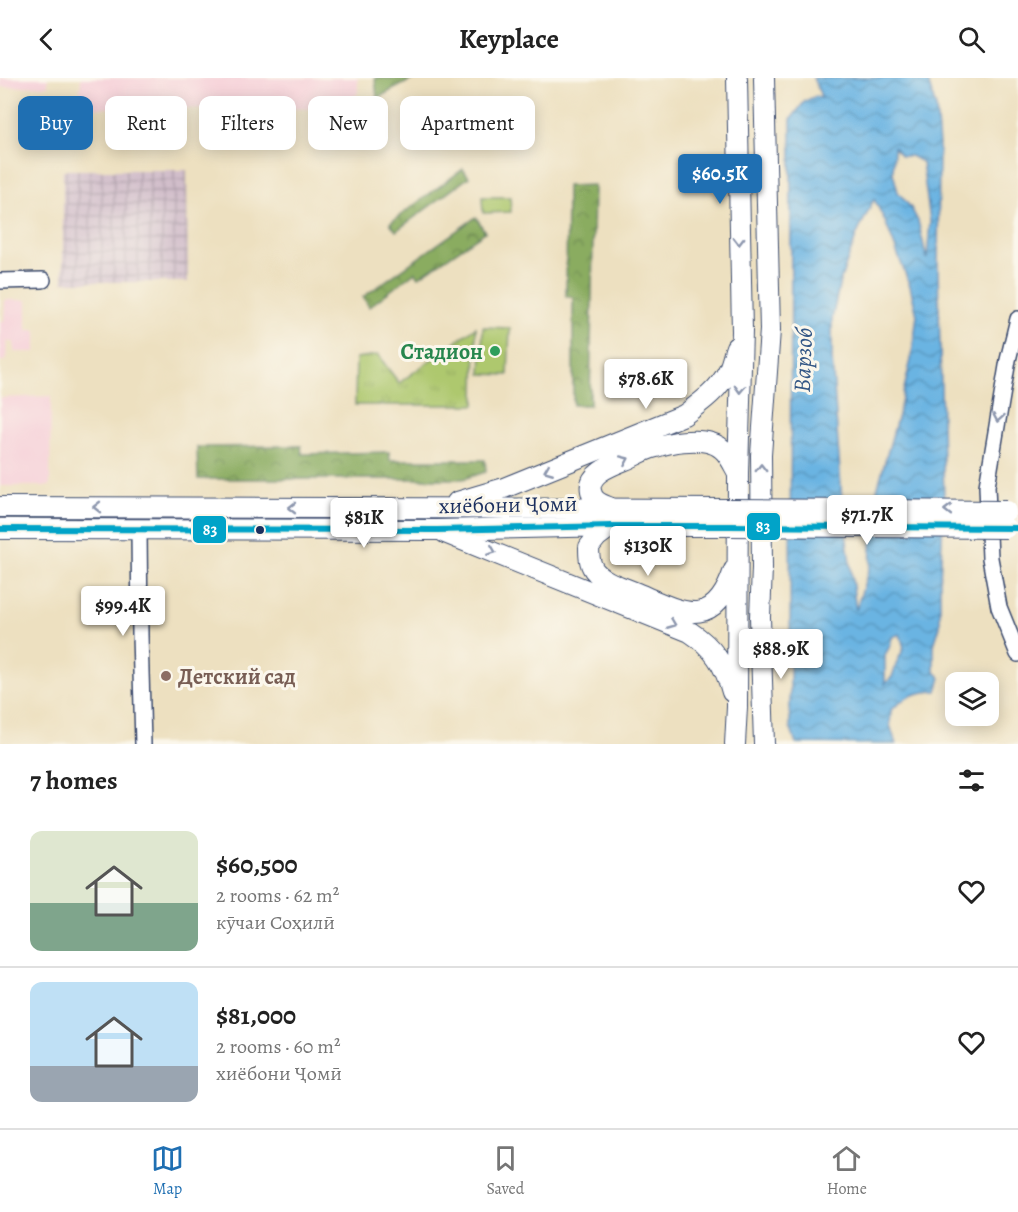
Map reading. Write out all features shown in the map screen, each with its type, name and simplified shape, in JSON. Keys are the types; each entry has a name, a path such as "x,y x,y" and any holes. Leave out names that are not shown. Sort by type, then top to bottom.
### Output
{"main road":[{"path":"735,744 742,331 737,78"},
{"path":"764,744 760,617 761,454 770,330 765,78"},
{"path":"739,112 751,104 759,105 766,111"},
{"path":"437,508 504,488 684,415 705,400 724,377 742,331"},
{"path":"737,559 728,587 718,602 694,614 676,610 604,579 593,569 589,547 612,517 592,497 590,487 593,478 603,470 654,447 677,442 710,442 727,453 738,473"},
{"name":"хиёбони Ҷомӣ","path":"0,507 437,508 612,517 1012,519"},
{"name":"хиёбони Ҷомӣ","path":"0,529 437,530 612,517"},
{"path":"437,530 690,632 704,641 717,656 730,684 737,707"}],"street":[{"path":"0,281 43,280"},
{"path":"1018,319 1008,360 987,486 990,558 999,607 1018,654"},
{"path":"139,529 143,744"}],"shaded area":[{"path":"0,78 48,78 48,86 0,87"},
{"path":"81,78 358,78 358,93 355,96 308,96 308,109 296,109 296,96 199,96 199,108 187,108 187,96 105,96 105,108 93,108 93,96 80,96"},
{"path":"63,170 187,170 188,282 63,282"},
{"path":"5,300 27,300 27,330 36,330 36,352 14,352 14,342 7,342 6,361 0,361 0,321 4,321"},
{"path":"51,396 50,486 0,486 0,398"}],"green space":[{"path":"375,78 415,78 381,96 377,96"},
{"path":"463,169 469,177 396,231 390,223"},
{"path":"594,185 590,405 573,405 573,297 566,296 567,186"},
{"path":"482,197 510,197 511,212 483,213"},
{"path":"476,217 485,232 419,277 415,272 369,307 363,297"},
{"path":"476,327 475,405 355,405 356,358 378,355 399,383"},
{"name":"Стадион","path":"483,327 510,328 508,375 481,374"},
{"path":"301,446 302,454 389,452 390,460 485,460 486,472 463,479 198,479 197,447"}],"water":[{"name":"Варзоб","path":"813,78 927,78 936,108 939,145 938,270 944,500 940,626 934,645 934,671 941,678 937,691 912,695 891,710 890,725 896,744 796,743 790,727 791,119 805,101 816,96 822,98","holes":["894,147 901,156 911,156 922,162 930,221 927,259 918,221 898,192 893,173","874,199 910,286 917,315 912,355 874,501 870,565 856,610 842,501 832,358 832,319 840,281 857,234","900,634 904,648 892,677 885,684 885,655 892,637"]}],"transit line":[{"name":"83","path":"0,529 437,530 612,526 1018,528"}],"place":[{"name":"Стадион","path":"495,351"},
{"name":"Детский сад","path":"166,676"}]}
